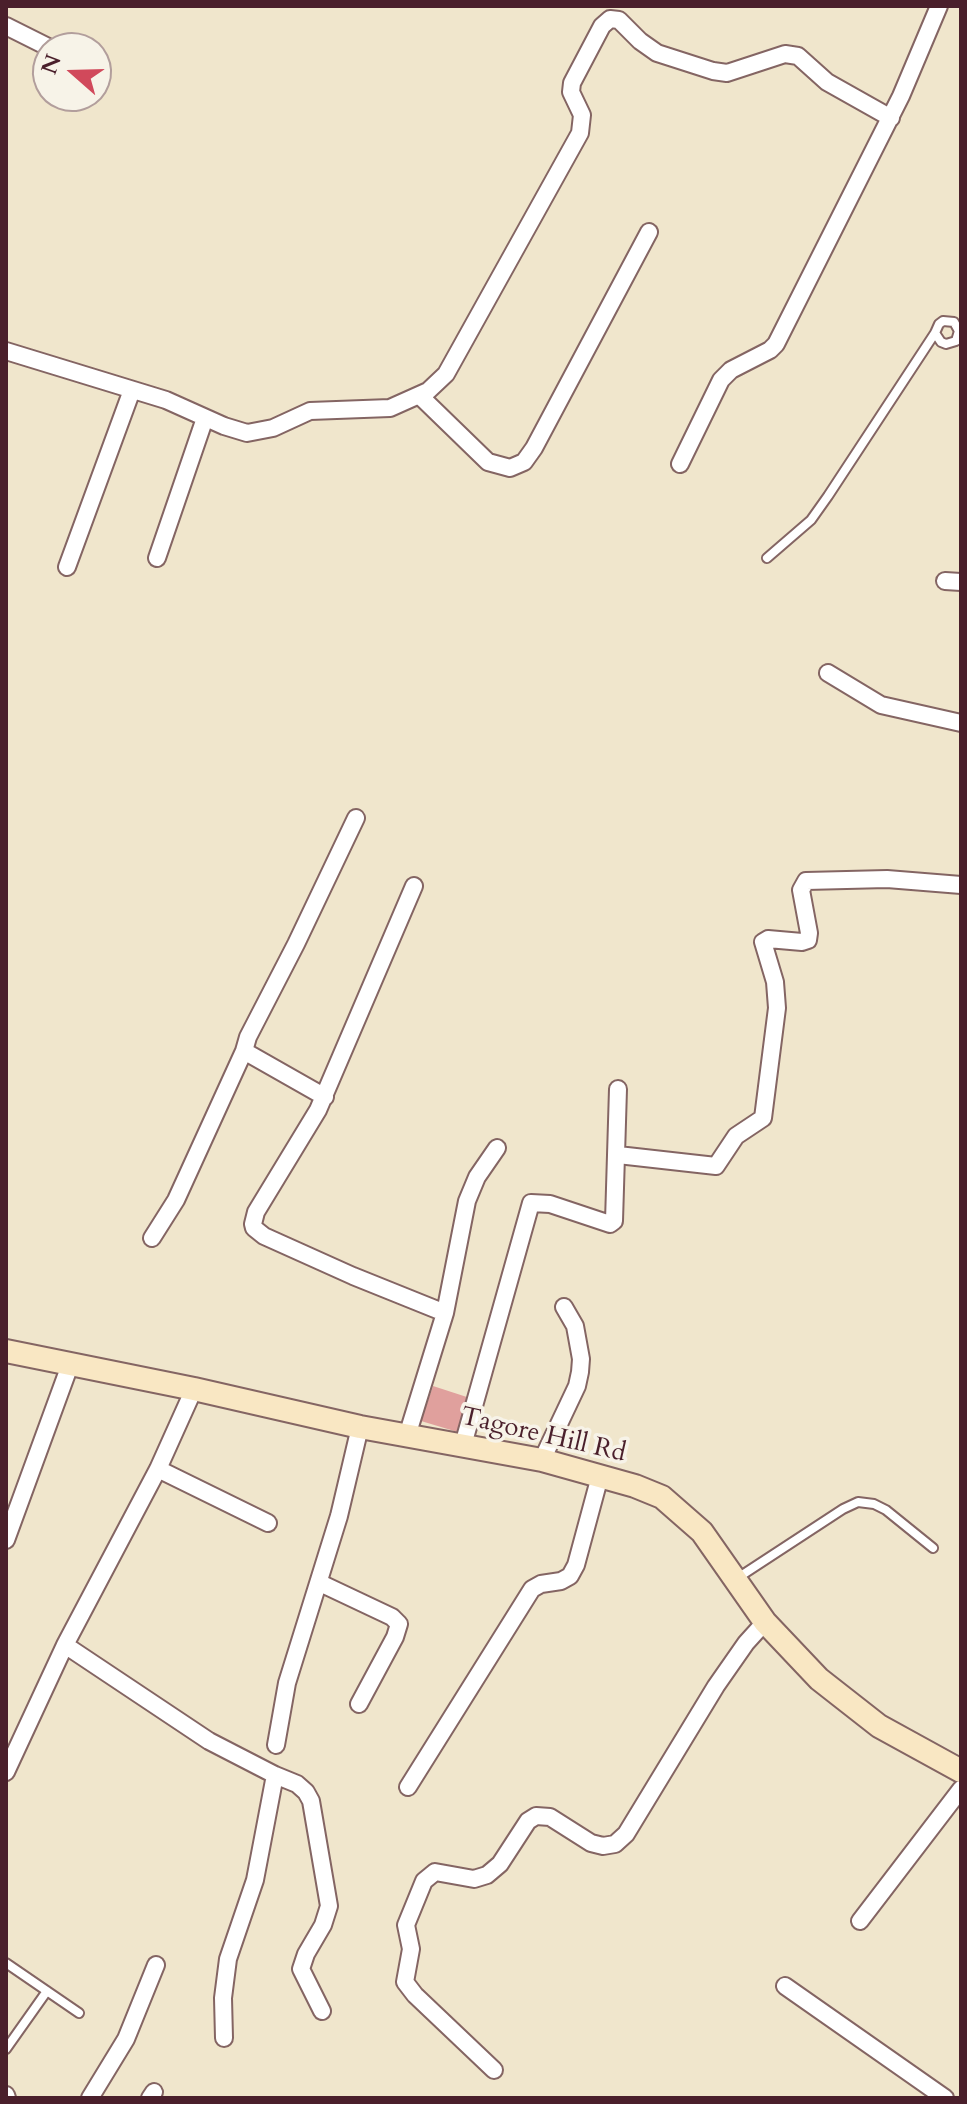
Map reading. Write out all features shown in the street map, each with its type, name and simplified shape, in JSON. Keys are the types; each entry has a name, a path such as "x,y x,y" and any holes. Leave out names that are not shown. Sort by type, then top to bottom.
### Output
{"main road":[{"name":"Tagore Hill Rd","path":"6,1351 360,1427 542,1460 662,1497 702,1532 765,1622 819,1679 879,1726 961,1771"}],"street":[{"path":"680,464 721,380 731,370 776,344 891,118 939,6"},
{"path":"6,351 166,400 237,430 258,432 310,411 326,408 390,408 434,387 446,374 580,133 582,115 571,92 572,83 602,26 610,19 619,20 657,53 713,71 727,73 785,54 798,56 827,82 891,118"},
{"path":"6,26 32,39"},
{"path":"416,396 488,462 510,468 524,462 649,232"},
{"path":"67,567 132,390"},
{"path":"157,558 205,418"},
{"path":"828,673 881,705 961,723"},
{"path":"152,1238 176,1200 248,1037 356,818"},
{"path":"618,1155 716,1166 736,1136 763,1118 777,1008 775,982 763,942 768,939 808,940 801,890 806,881 887,879 961,885"},
{"path":"414,886 325,1097 256,1212 254,1228 264,1236 353,1276 445,1313"},
{"path":"244,1051 325,1097"},
{"path":"463,1445 530,1205 538,1201 612,1223 618,1155 618,1089"},
{"path":"407,1436 445,1313 467,1201 477,1177 497,1148"},
{"path":"542,1460 577,1386 580,1372 579,1342 575,1326 564,1307"},
{"path":"6,1540 70,1365"},
{"path":"6,1772 65,1645 158,1469 194,1389"},
{"path":"276,1745 287,1683 320,1583 360,1427"},
{"path":"158,1469 268,1523"},
{"path":"408,1787 532,1589 541,1584 561,1581 573,1571 600,1476"},
{"path":"320,1583 392,1617 399,1624 359,1704"},
{"path":"494,2070 405,1982 411,1949 406,1925 424,1881 435,1872 474,1879 487,1875 500,1864 528,1821 536,1816 550,1817 591,1843 603,1846 615,1844 626,1834 722,1676 765,1622"},
{"path":"65,1645 209,1741 297,1784 306,1792 311,1801 329,1906 301,1969 322,2011"},
{"path":"224,2038 223,1998 228,1959 255,1880 275,1775"},
{"path":"860,1921 961,1789"},
{"path":"90,2098 126,2039 156,1965"},
{"path":"785,1986 945,2098"}],"lane":[{"path":"767,558 811,520 939,324 943,321 954,322 960,330 956,341 946,344 937,339 935,333"},
{"path":"735,1580 858,1502 874,1504 886,1510 933,1548"},
{"path":"6,1963 79,2013"},
{"path":"6,2049 47,1991"}],"building":[{"path":"433,1386 473,1399 461,1433 421,1421"}]}
